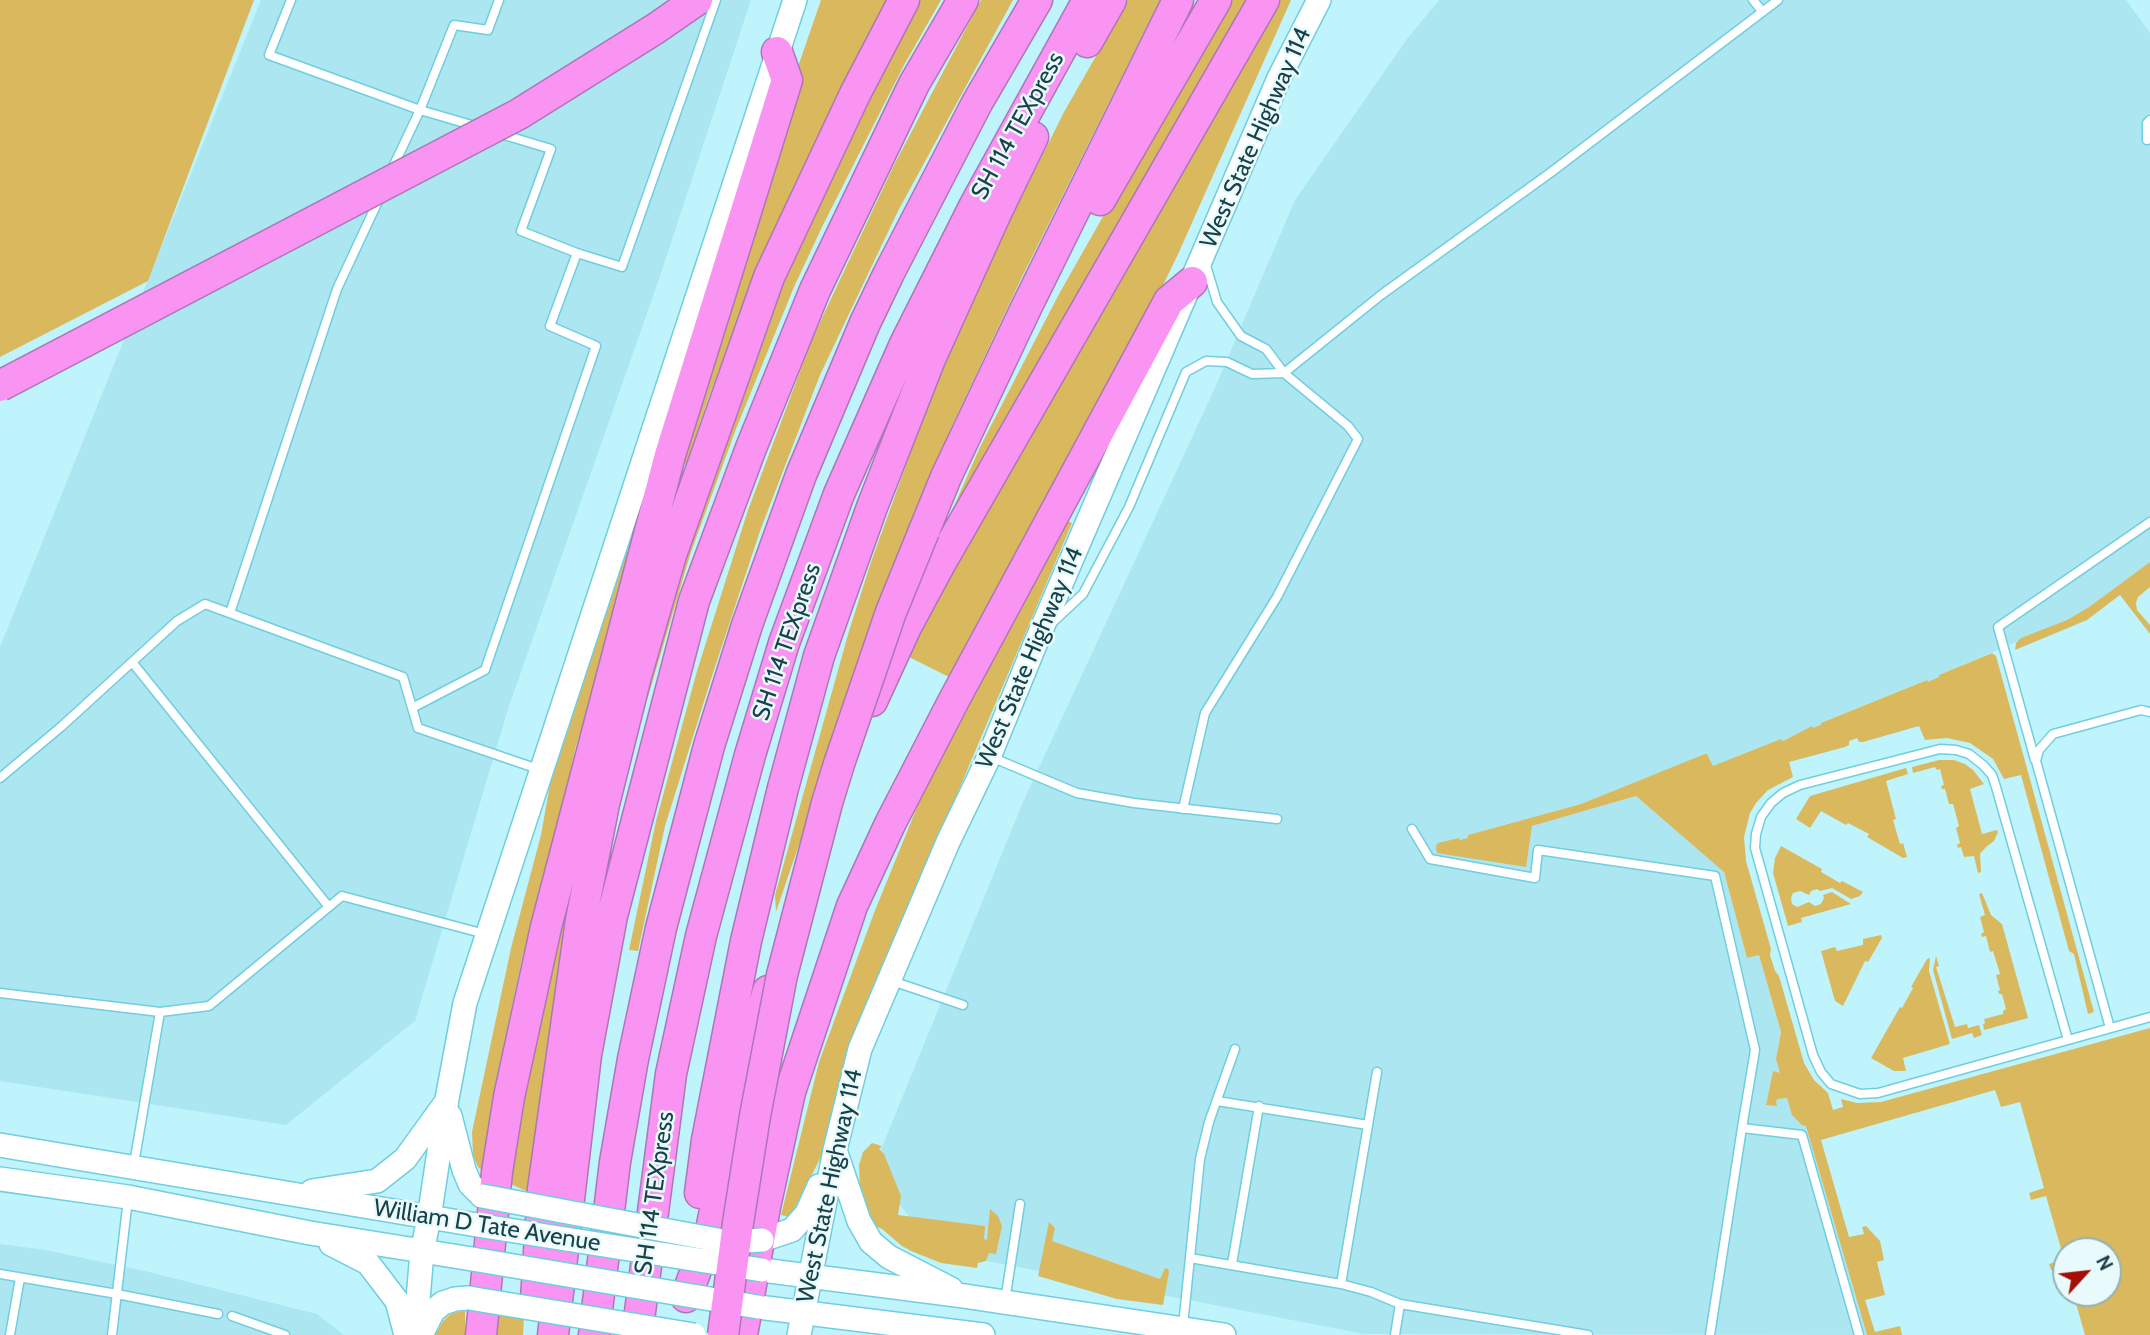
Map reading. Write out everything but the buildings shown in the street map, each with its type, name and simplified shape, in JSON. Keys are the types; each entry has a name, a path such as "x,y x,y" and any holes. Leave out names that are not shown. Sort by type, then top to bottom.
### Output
{"highway":[{"path":"0,386 519,114 697,0"},
{"path":"534,1335 543,1189 581,920 604,804 636,676 671,555 769,277 850,105 904,0"},
{"path":"552,1335 586,1055 610,929 694,601 751,449 816,290 914,84 963,0"},
{"name":"SH 114 TEXpress","path":"594,1335 617,1149 661,928 709,746 747,625 802,475 865,323 977,103 1037,0"},
{"name":"SH 114 TEXpress","path":"637,1335 671,1074 701,936 783,643 839,494 905,344 975,203 1088,0"},
{"path":"681,1335 707,1140 746,941 783,788 820,656 872,507 941,335 1033,137 1111,0"},
{"path":"723,1335 755,1116 782,975 843,752 891,612 946,477 1178,0"},
{"path":"1043,274 1070,251 1216,0"},
{"path":"686,1297 711,1230 741,1082 802,876 862,721 906,627 941,562 1264,0"},
{"path":"481,1335 497,1172 509,1097 545,927 670,455 787,80 778,52"},
{"path":"742,1335 765,1207 790,1092 852,906 890,824 948,713 1169,301 1198,269"}],"main road":[{"path":"415,1335 422,1252 466,1003 794,0"},
{"name":"West State Highway 114","path":"801,1324 835,1150 860,1049 948,842 989,757 1279,78 1319,0"},
{"path":"294,1194 377,1181 405,1159 447,1099"},
{"path":"447,1099 452,1129 464,1170 470,1184 482,1196 728,1242 762,1240 792,1230 807,1213 835,1150"},
{"name":"William D Tate Avenue","path":"0,1146 429,1218 762,1270 1005,1302 1182,1332 1224,1335"},
{"path":"835,1150 859,1221 871,1242 898,1262 964,1296"},
{"path":"2,1179 31,1170 116,1181 134,1168"},
{"name":"William D Tate Avenue","path":"2,1179 128,1197 310,1233 758,1307 801,1324 915,1326 984,1335"},
{"path":"310,1233 368,1263 397,1301 406,1335"},
{"path":"421,1335 433,1311 443,1303 469,1298 694,1335"},
{"path":"880,1335 915,1326"}],"lane":[{"path":"291,0 269,55 420,110 551,149 521,231 622,267 716,0"},
{"path":"230,613 337,289 420,110 454,25 488,30 499,0"},
{"path":"1753,0 1762,11"},
{"path":"1039,635 1083,594 1129,507 1186,372 1206,361 1227,362 1252,374 1284,373 1381,295 1550,173 1778,0"},
{"path":"2150,120 2147,123 2147,140 2150,139"},
{"path":"412,708 485,670 596,345 550,326 578,253"},
{"path":"1184,809 1205,713 1277,597 1358,439 1348,426 1284,373 1266,349 1241,336 1198,269"},
{"path":"2110,1028 1998,627 2150,522"},
{"path":"0,778 177,621 205,604 403,677 418,728 541,770"},
{"path":"132,662 329,907"},
{"path":"2036,761 2039,750 2053,734 2141,710 2150,712"},
{"path":"2068,1040 1996,787 1992,775 1983,765 1969,754 1940,749 1800,785 1770,803 1761,817 1755,849 1813,1055 1821,1072 1832,1084 1860,1094 1878,1093 2068,1040 2110,1028 2150,1017"},
{"path":"989,757 1077,793 1277,819"},
{"path":"1412,829 1430,859 1535,878 1538,850 1715,876 1755,1050 1710,1335"},
{"path":"0,993 160,1013 209,1006 342,896 488,935"},
{"path":"890,979 963,1004"},
{"path":"134,1168 160,1013"},
{"path":"1182,1332 1200,1159 1235,1049"},
{"path":"1341,1283 1377,1072"},
{"path":"1217,1101 1368,1125"},
{"path":"1232,1264 1259,1107"},
{"path":"1742,1128 1802,1135 1859,1335"},
{"path":"112,1335 128,1197"},
{"path":"1005,1302 1020,1204"},
{"path":"1190,1258 1341,1283 1400,1304 1588,1335"},
{"path":"0,1274 218,1314"},
{"path":"10,1335 20,1278"},
{"path":"1395,1335 1400,1304"},
{"path":"232,1317 285,1335"}],"shaded area":[{"path":"0,0 254,0 148,281 0,357"},
{"path":"261,0 751,0 658,282 508,709 415,1021 286,1125 0,1081 0,647"},
{"path":"821,0 889,0 792,190 709,396 686,465 678,459 779,122"},
{"path":"919,0 941,0 903,67 823,225 794,287 736,429 691,552 617,801 652,649 775,290"},
{"path":"981,0 1013,0 898,211 820,375 760,531 713,673 665,826 638,951 629,950 656,821 697,671 748,510 813,337 894,165"},
{"path":"1128,0 1160,0 1020,281 951,428 888,578 776,912 775,895 849,631 933,391 999,243 1064,112"},
{"path":"1229,0 1248,0 937,545 980,447 1059,294 1190,63"},
{"path":"1278,0 1291,0 1179,252 1130,354 1028,543 949,677 903,654"},
{"path":"1439,0 2126,0 2150,33 2150,562 2067,620 1939,675 1940,677 1928,682 1926,680 1821,723 1822,725 1813,729 1812,727 1713,767 1707,754 1581,804 1468,835 1469,838 1532,826 1636,796 1723,869 1747,958 1759,955 1781,1032 1776,1059 1781,1074 1773,1071 1766,1105 1777,1106 1778,1099 1787,1098 1806,1125 1867,1335 1364,1334 935,1251 873,1169 1023,802 1214,390 1295,200 1407,39"},
{"path":"1066,520 1072,523 879,978 846,1065 822,1155 790,1217 781,1215 819,1062 874,913 930,775"},
{"path":"625,550 631,553 597,681 576,746 560,818 522,959 499,1069 486,1173 478,1167 473,1155 472,1132 511,948 541,835 555,756"},
{"path":"2150,562 2150,587 2138,597 2136,603 2137,610 2150,625 2150,634 2120,595 2087,620 2015,650 2016,643 2021,638 2067,620"},
{"path":"1992,653 1996,656 2094,1012 2088,1014 2074,954 2069,951 2021,775 2004,779 1993,759 1970,743 1947,738 1925,740 1919,726 1863,742 1859,742 1857,738 1849,741 1849,745 1845,747 1789,762 1793,777 1768,790 1750,813 1744,837 1746,861 1771,949 1770,955 1779,976 1804,1063 1814,1080 1828,1093 1833,1110 1843,1107 1841,1099 1857,1103 1881,1102 2150,1028 2150,1335 2085,1335 2077,1307 2122,1307 2122,1237 2058,1237 2046,1196 2031,1200 2029,1193 2044,1188 2020,1102 2001,1107 1995,1090 1821,1140 1849,1237 1864,1234 1862,1227 1866,1226 1880,1241 1884,1260 1877,1262 1885,1295 1865,1300 1875,1332 1900,1326 1902,1335 1867,1335 1806,1126 1792,1115 1787,1098 1778,1099 1777,1106 1766,1105 1773,1071 1780,1073 1776,1059 1781,1032 1759,955 1747,958 1724,872 1636,796 1532,826 1526,867 1437,853 1438,843 1468,838 1468,835 1581,804 1705,754 1713,766 1781,739 1783,741 1812,726 1821,725 1927,680 1928,682"},
{"path":"1939,760 1954,760 1965,764 1984,784 1970,789 1982,834 1997,830 1998,832 1994,841 1980,854 1981,872 1978,873 1974,856 1964,857 1961,847 1958,848 1960,843 1956,828 1959,826 1953,804 1949,804 1945,789 1941,786 1944,785 1940,769 1935,767 1913,773 1912,767"},
{"path":"1906,768 1908,774 1886,781 1896,819 1893,820 1907,857 1903,858 1867,837 1869,834 1821,811 1810,828 1796,819 1810,796"},
{"path":"586,816 534,1192 528,1192 509,1183 510,1156"},
{"path":"1781,846 1822,869 1821,872 1840,883 1842,881 1863,892 1851,899 1832,888 1820,891 1817,889 1809,895 1800,891 1793,893 1792,904 1797,907 1809,902 1815,906 1821,904 1823,895 1832,892 1851,904 1801,918 1802,922 1788,926 1773,873 1775,858"},
{"path":"1982,893 1991,915 2002,924 2028,1018 1984,1030 1984,1019 2003,1014 2006,1009 2002,994 1998,991 2000,990 1996,975 2000,974 1993,951 1990,952 1986,936 1982,937 1981,934 1984,932 1980,917 1985,915 1979,894"},
{"path":"1881,935 1882,938 1868,962 1865,961 1843,1006 1835,1001 1821,951 1835,947 1837,951 1863,945 1863,939"},
{"path":"1936,956 1939,966 1936,967 1955,1027 1979,1025 1982,1035 1974,1038 1972,1033 1952,1039 1933,970"},
{"path":"1930,958 1929,971 1950,1044 1903,1058 1906,1071 1894,1071 1871,1058"},
{"path":"872,1143 882,1146 879,1149 884,1154 901,1196 898,1215 985,1226 984,1239 987,1240 990,1209 998,1216 1002,1226 996,1254 989,1253 986,1261 978,1263 977,1268 941,1263 902,1246 875,1226 860,1191 859,1165 863,1152"},
{"path":"1049,1222 1055,1228 1052,1241 1160,1279 1165,1268 1168,1269 1163,1305 1117,1299 1038,1276"},
{"path":"0,1244 46,1250 149,1272 317,1314 344,1335 0,1335"},
{"path":"465,1311 465,1335 435,1335 443,1321 452,1313"},
{"path":"493,1313 524,1317 523,1335 492,1335"}]}
